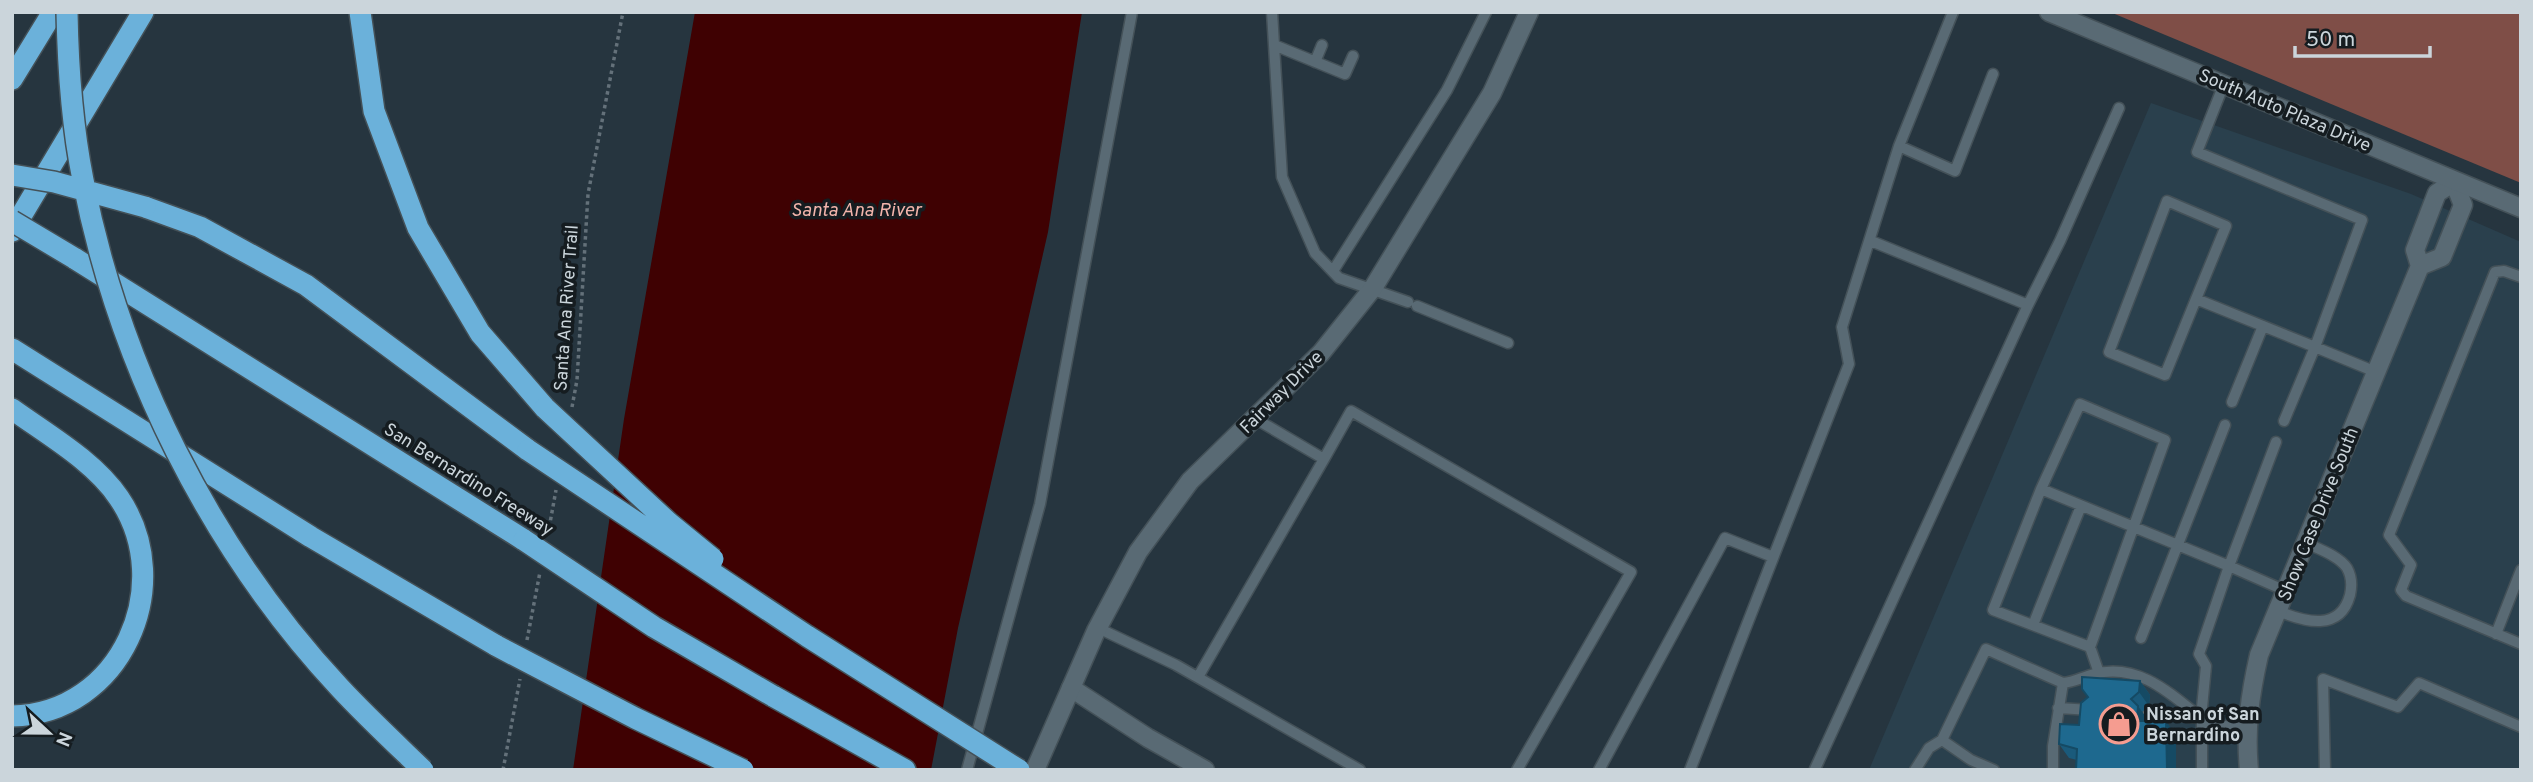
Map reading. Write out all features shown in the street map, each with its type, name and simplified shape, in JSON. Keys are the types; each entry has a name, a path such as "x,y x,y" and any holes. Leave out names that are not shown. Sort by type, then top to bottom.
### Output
{"highway":[{"path":"12,79 53,12"},
{"path":"66,12 75,123 90,213 116,305 156,408 225,534 292,629 340,688 423,770"},
{"path":"12,231 144,12"},
{"path":"360,12 374,111 418,228 480,333 545,408 669,523 807,636"},
{"path":"12,175 67,185 145,207 201,227 306,285 528,450 807,636 1020,770"},
{"name":"San Bernardino Freeway","path":"12,220 524,540 654,626 905,770"},
{"path":"14,350 311,537 497,646 635,719 743,770"},
{"path":"12,408 94,471 118,497 135,527 143,561 144,592 137,623 123,651 105,675 78,696 48,709 12,716"}],"street":[{"name":"Fairway Drive","path":"1035,770 1098,628 1138,552 1190,481 1321,353 1373,288 1492,93 1529,12"},
{"name":"South Auto Plaza Drive","path":"2049,12 2521,208"},
{"path":"2420,266 2442,257 2463,205 2454,182"},
{"name":"Show Case Drive South","path":"2249,770 2246,729 2249,700 2259,656 2420,266 2415,250 2437,193 2454,182"},
{"path":"1071,688 1148,738 1205,770"}],"lane":[{"path":"967,770 1040,504 1132,12"},
{"path":"1272,12 1282,177 1315,253 1339,278 1373,288 1508,343"},
{"path":"1333,271 1447,90 1486,12"},
{"path":"1690,770 1849,364 1842,327 1899,146 1953,12"},
{"path":"1274,45 1345,75 1353,56"},
{"path":"1315,62 1322,45"},
{"path":"1899,146 1955,170 1993,74"},
{"path":"2224,84 2197,152 2362,220 2315,347 2284,421"},
{"path":"1815,769 2028,305 2060,242 2119,108"},
{"path":"2167,201 2226,226 2196,299 2165,375 2109,352 2167,201"},
{"path":"1871,241 2028,305"},
{"path":"2521,277 2504,271 2495,272 2389,535 2411,565 2402,593 2521,643"},
{"path":"2196,299 2376,372"},
{"path":"2232,402 2263,326"},
{"path":"2090,647 1993,610 2041,489 2080,404 2165,440 2131,526 2090,647 2099,673"},
{"path":"1198,677 1351,411 1631,572 1517,770"},
{"path":"1254,418 1324,460"},
{"path":"2141,638 2180,546 2225,425"},
{"path":"2202,770 2201,720 2206,666 2199,654 2276,442"},
{"path":"2041,489 2286,591"},
{"path":"2033,625 2081,506"},
{"path":"1599,770 1725,538 1773,557"},
{"path":"2278,611 2305,622 2325,621 2337,616 2347,605 2351,578 2346,566 2306,543"},
{"path":"2496,634 2521,570"},
{"path":"1098,628 1198,677 1360,770"},
{"path":"1915,770 1929,748 1942,740 1986,649 2063,682 2076,682 2099,673 2125,673 2158,683 2201,720"},
{"path":"2325,770 2323,679 2398,707 2419,683 2521,727"},
{"path":"2053,770 2063,682"},
{"path":"2058,708 2091,710"},
{"path":"2148,713 2246,729"},
{"path":"1942,740 1970,760 1994,770"}],"path":[{"name":"Santa Ana River Trail","path":"569,421 577,380 588,194 623,12"},
{"path":"547,541 557,487"},
{"path":"526,648 541,568"},
{"path":"503,770 521,675"}],"shaded area":[{"path":"2110,12 2521,12 2521,183"},
{"path":"2151,103 2411,194 2521,242 2521,770 1869,770"}],"water":[{"name":"Santa Ana River","path":"695,12 1082,12 1048,232 958,628 931,770 573,770 624,419"}],"building":[{"name":"Nissan of San Bernardino","path":"2082,677 2140,681 2139,692 2131,699 2138,706 2137,721 2166,721 2167,770 2076,770 2077,749 2059,744 2060,724 2079,725 2081,703 2088,697 2082,689"}],"place":[{"name":"Nissan of San Bernardino","path":"2119,724"}]}
